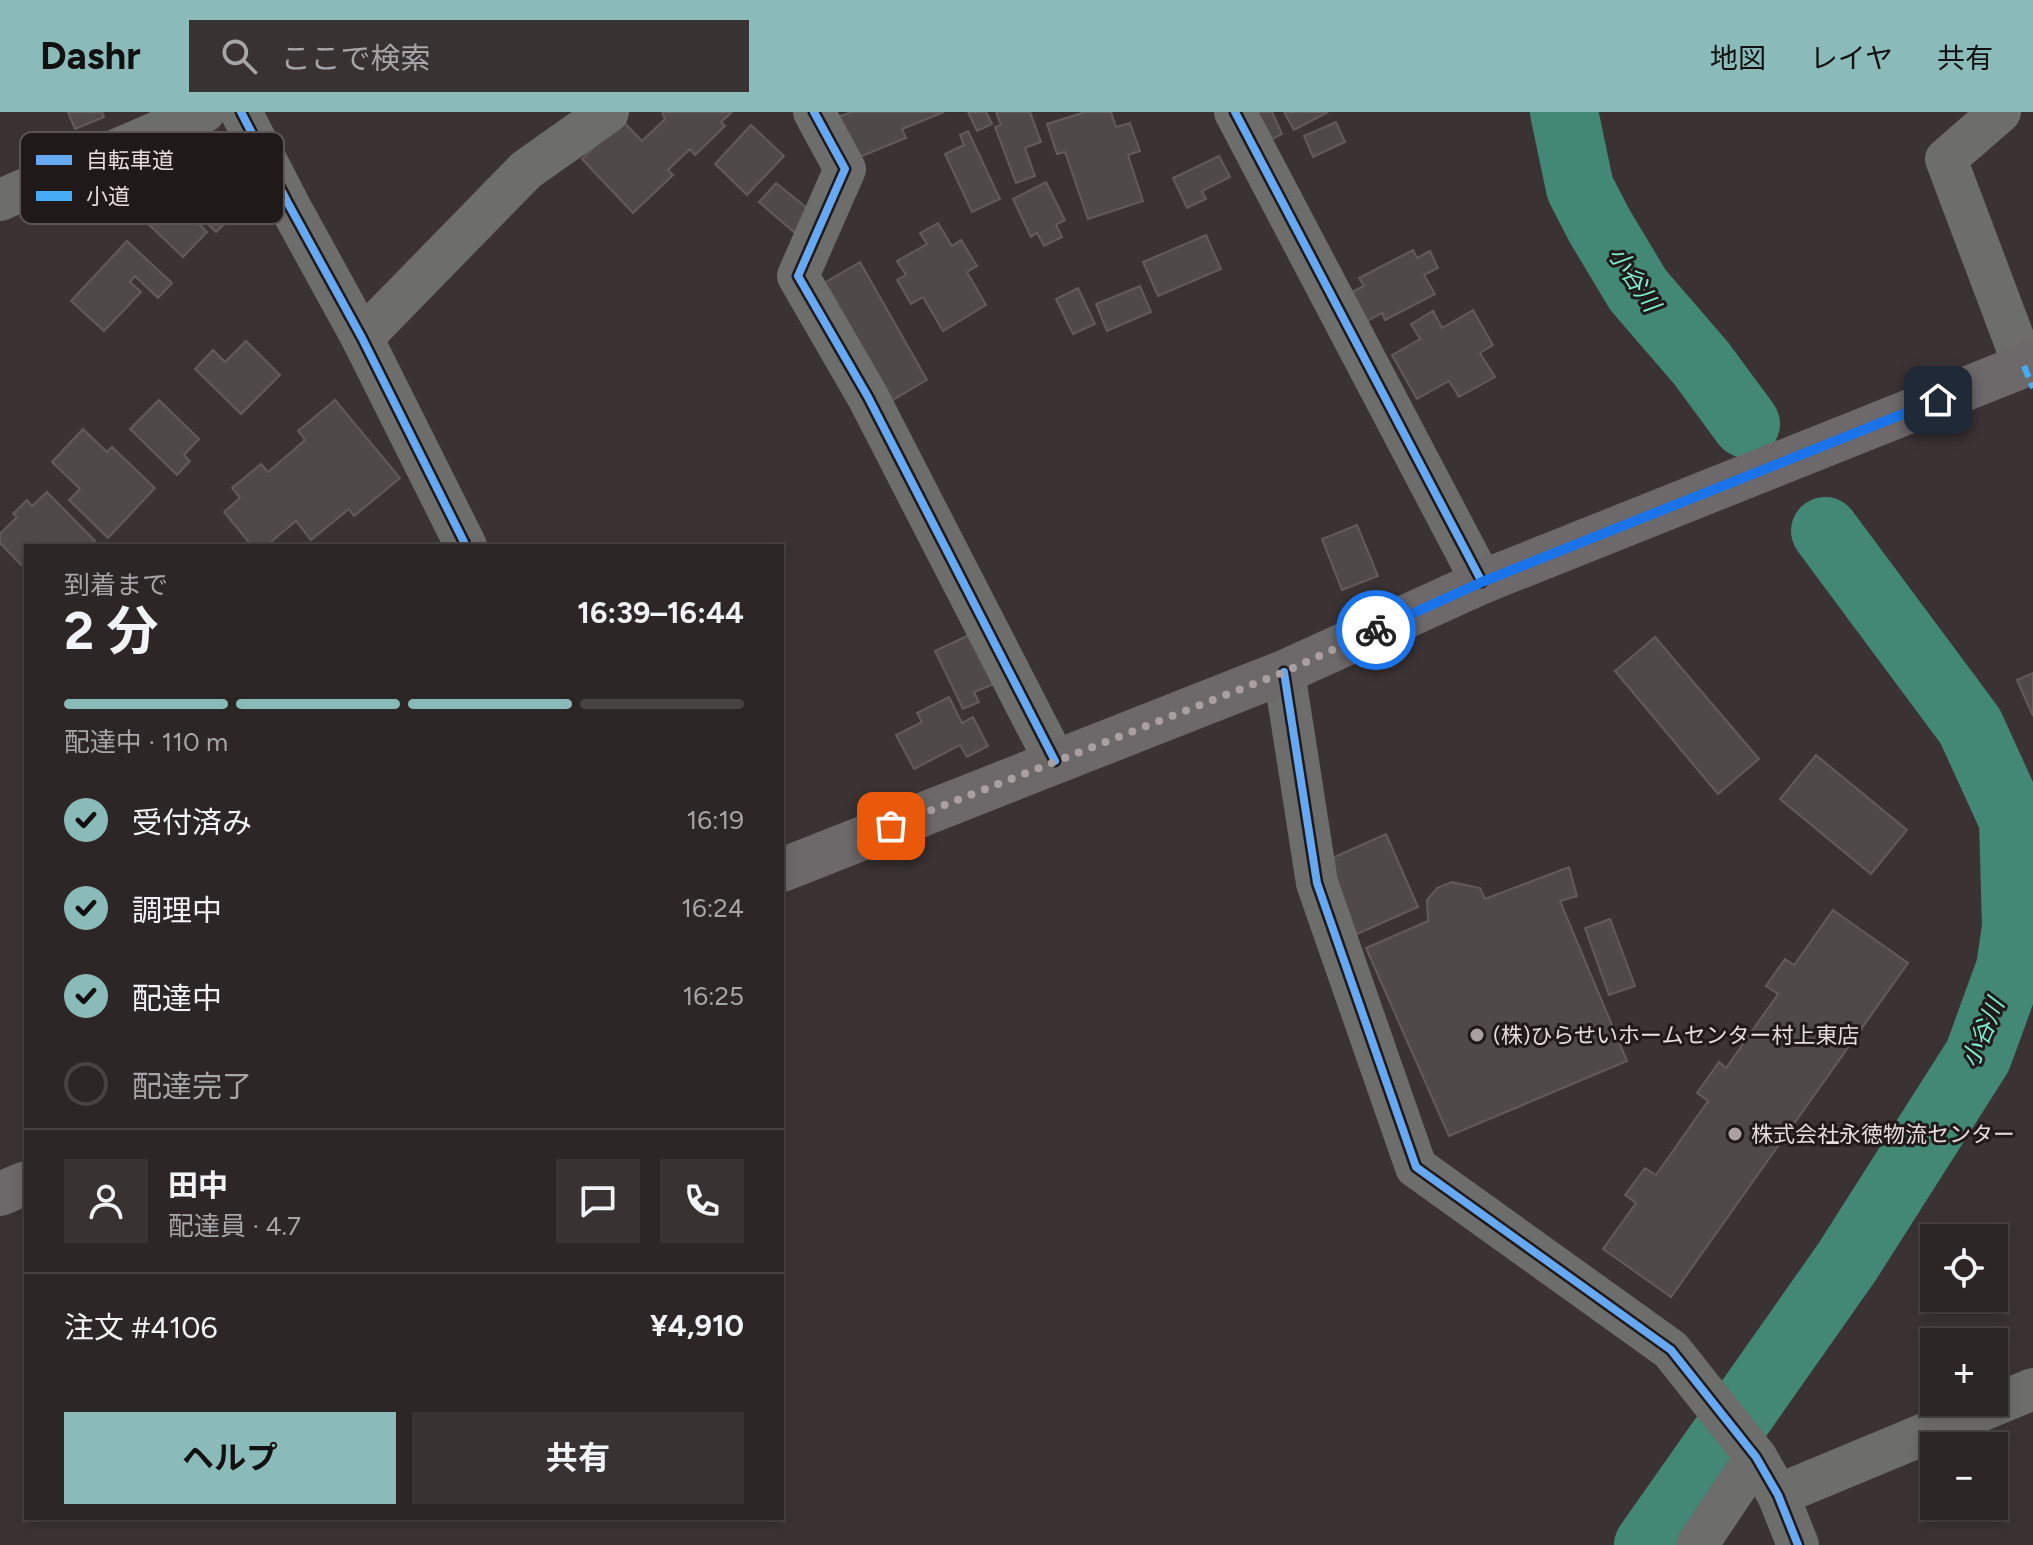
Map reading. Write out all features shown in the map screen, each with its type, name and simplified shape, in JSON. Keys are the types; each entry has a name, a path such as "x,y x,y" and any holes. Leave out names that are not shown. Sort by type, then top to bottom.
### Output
{"highway":[{"path":"784,869 1284,672 1482,582 2028,364"},
{"path":"0,1194 24,1184"}],"street":[{"path":"158,132 204,112"},
{"path":"241,112 251,132"},
{"path":"362,338 526,170 608,112"},
{"path":"814,112 845,169 798,276 868,397 1055,761"},
{"path":"1235,112 1482,582"},
{"path":"2000,112 1946,159 2028,364"},
{"path":"0,200 20,191"},
{"path":"284,195 362,338 465,544"},
{"path":"1284,672 1317,883 1416,1167 1671,1350 1756,1457 1778,1495 1798,1545"},
{"path":"1778,1495 2033,1389"},
{"path":"1697,1545 1756,1457"}],"building":[{"path":"68,112 102,112 104,117 75,129"},
{"path":"662,112 732,112 721,122 725,126 695,155 690,149 668,170 673,175 633,213 582,159 622,120 642,141 665,119"},
{"path":"851,112 944,112 902,129 906,138 850,161 833,119"},
{"path":"968,112 986,112 992,124 977,131"},
{"path":"996,112 1030,112 1041,142 1025,148 1035,176 1016,183 995,127 1001,125"},
{"path":"1085,112 1111,112 1116,127 1130,123 1140,151 1128,155 1143,201 1088,219 1065,152 1057,154 1047,124"},
{"path":"1244,112 1272,112 1282,134 1260,145"},
{"path":"1284,112 1328,112 1294,130"},
{"path":"1336,122 1345,142 1313,157 1304,136"},
{"path":"751,125 784,156 747,195 715,164"},
{"path":"968,131 1000,199 972,212 945,154 964,145 960,135"},
{"path":"1219,156 1230,177 1202,191 1206,199 1187,208 1173,178"},
{"path":"1046,182 1065,220 1056,225 1062,237 1044,246 1037,233 1031,237 1013,199"},
{"path":"776,183 812,212 795,233 759,202"},
{"path":"938,223 952,246 961,240 977,266 967,272 986,305 943,331 923,297 911,304 897,280 906,275 897,261 927,244 920,233"},
{"path":"148,224 199,224 207,232 183,257"},
{"path":"208,224 224,224 216,232"},
{"path":"1206,235 1221,269 1158,296 1143,262"},
{"path":"127,241 172,283 158,298 135,276 130,282 141,292 104,331 71,301"},
{"path":"1413,250 1417,258 1430,251 1438,268 1424,275 1435,294 1385,320 1382,313 1360,325 1344,296 1364,286 1359,278"},
{"path":"860,262 927,380 886,404 819,286"},
{"path":"1140,286 1151,312 1107,331 1096,304"},
{"path":"1078,288 1095,324 1073,334 1056,299"},
{"path":"1473,310 1493,345 1480,353 1495,377 1459,397 1449,381 1417,399 1392,355 1420,339 1411,324 1433,311 1442,328"},
{"path":"246,341 280,375 241,414 195,369 213,350 225,362"},
{"path":"159,400 199,439 184,455 190,461 177,475 130,429"},
{"path":"335,400 400,478 354,516 349,509 311,540 296,521 268,544 250,544 224,512 240,498 232,488 261,464 268,472 305,440 298,431"},
{"path":"83,429 107,452 112,447 155,488 108,538 69,500 80,489 52,462"},
{"path":"47,492 95,541 91,544 24,544 24,568 0,543 0,534 17,517 13,514 27,500 32,506"},
{"path":"1357,525 1378,576 1342,590 1322,539"},
{"path":"971,634 994,684 974,692 979,702 963,709 935,651"},
{"path":"1655,637 1759,759 1718,794 1615,671"},
{"path":"2033,673 2033,716 2017,680"},
{"path":"949,697 962,723 973,717 988,746 967,757 960,745 914,769 896,735 922,722 917,713"},
{"path":"1816,755 1907,830 1871,874 1780,799"},
{"path":"1386,834 1418,907 1355,935 1323,862"},
{"path":"1569,867 1577,896 1560,901 1627,1061 1449,1136 1366,948 1428,921 1427,900 1437,888 1452,882 1480,888 1485,899"},
{"name":"株式会社永徳物流センター","path":"1833,910 1908,963 1671,1297 1603,1249 1636,1203 1625,1195 1645,1168 1656,1175 1708,1101 1697,1093 1719,1062 1726,1068 1778,994 1766,986 1785,959 1794,965"},
{"path":"1610,919 1635,986 1609,995 1585,928"}],"waterway":[{"name":"小谷川","path":"1564,112 1580,188 1599,225 1638,290 1701,363 1746,424"},
{"name":"小谷川","path":"1648,1545 1847,1262 1978,1056 2010,968 2016,927 2013,820 1970,726 1825,531"}],"marked path":[{"path":"2024,366 2033,388"}],"cycle path":[{"path":"241,112 251,132"},
{"path":"814,112 845,169 798,276 868,397 1055,761"},
{"path":"1235,112 1482,582"},
{"path":"284,195 362,338 465,544"},
{"path":"1284,672 1317,883 1416,1167 1671,1350 1756,1457 1778,1495 1798,1545"}],"way so far":[{"path":"891,826 1284,672 1376,630"}],"place":[{"name":"(株)ひらせいホームセンター村上東店","path":"1477,1035"},
{"name":"株式会社永徳物流センター","path":"1735,1134"}],"route":[{"path":"1376,630 1482,582 1938,400"}]}
